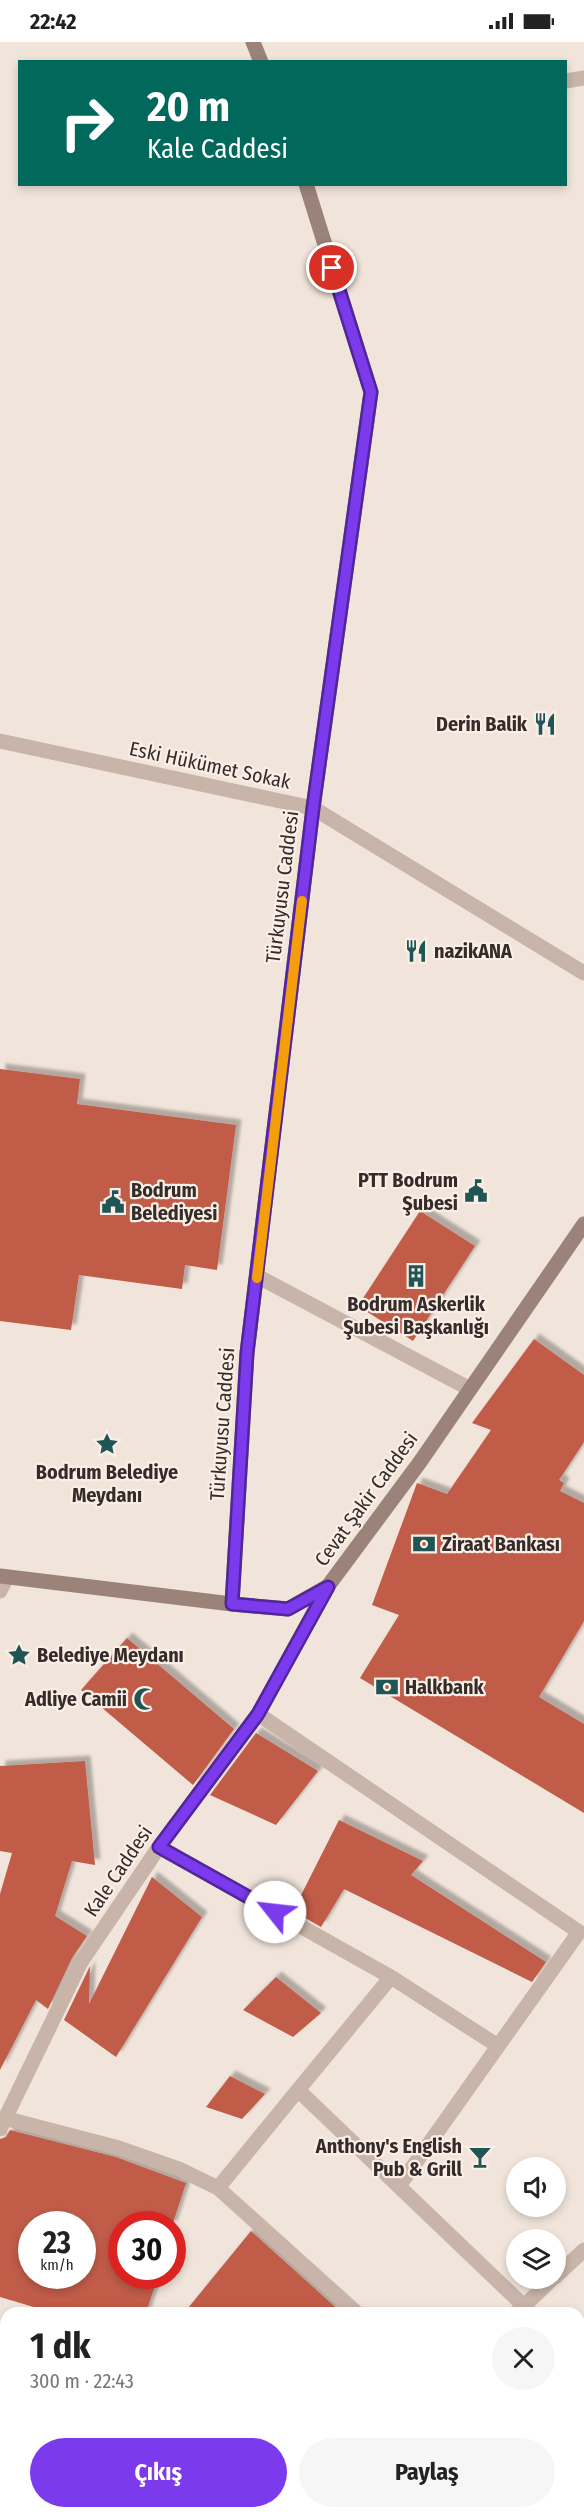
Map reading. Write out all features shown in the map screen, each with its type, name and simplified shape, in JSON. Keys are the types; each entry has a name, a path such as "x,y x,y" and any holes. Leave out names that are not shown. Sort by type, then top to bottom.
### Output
{"street":[{"path":"253,42 260,60"},
{"path":"567,81 584,78"},
{"name":"Türkuyusu Caddesi","path":"232,1604 247,1353 313,808 371,392 307,186"},
{"name":"Eski Hükümet Sokak","path":"0,741 313,808 584,973"},
{"name":"Cevat Şakir Caddesi","path":"2,1582 288,1609 328,1587 420,1462 584,1224"},
{"path":"257,1276 470,1389"},
{"name":"Kale Caddesi","path":"2,2124 81,1962 159,1847 258,1714 328,1587"},
{"path":"258,1714 581,1928 399,2186"},
{"path":"159,1847 392,1977 498,2046"},
{"path":"218,2188 392,1977"},
{"path":"298,2090 399,2186 517,2307"},
{"path":"2,2124 119,2148 179,2169 218,2188 350,2307"},
{"path":"566,2267 584,2250"},
{"path":"523,2307 542,2289"}],"building":[{"name":"Bodrum Belediyesi","path":"0,1069 80,1079 77,1104 236,1125 217,1270 185,1265 182,1289 79,1275 71,1330 0,1321"},
{"name":"Bodrum Askerlik Şubesi Başkanlığı","path":"420,1211 475,1246 413,1341 358,1306"},
{"path":"534,1339 584,1375 584,1442 559,1480 564,1483 560,1491 584,1503 584,1621 539,1697 584,1724 584,1813 360,1678 399,1615 372,1605 417,1483 447,1494 491,1430 472,1423"},
{"name":"Adliye Camii","path":"127,1638 234,1729 193,1785 81,1690"},
{"path":"256,1733 318,1771 276,1825 210,1795"},
{"path":"85,1761 95,1865 72,1861 55,1916 87,1936 72,1958 48,2009 36,2000 0,2070 0,1894 12,1853 0,1851 0,1766"},
{"path":"339,1820 423,1861 411,1875 546,1962 532,1982 344,1889 321,1927 293,1911"},
{"path":"152,1877 202,1917 116,2057 64,2020 90,1966 89,2004"},
{"path":"276,1977 321,2013 293,2037 243,2010"},
{"path":"230,2076 265,2094 242,2119 206,2107"},
{"path":"10,2130 116,2157 186,2183 177,2211 108,2211 108,2289 154,2289 148,2307 34,2307 0,2297 0,2139 6,2137"},
{"path":"251,2231 335,2307 189,2307"}],"slow traffic":[{"path":"257,1278 302,901"}],"place":[{"name":"Derin Balik","path":"545,724"},
{"name":"nazikANA","path":"416,951"},
{"name":"PTT Bodrum Şubesi","path":"476,1191"},
{"name":"Bodrum Belediyesi","path":"113,1202"},
{"name":"Bodrum Askerlik Şubesi Başkanlığı","path":"416,1276"},
{"name":"Bodrum Belediye Meydanı","path":"107,1444"},
{"name":"Ziraat Bankası","path":"424,1544"},
{"name":"Belediye Meydanı","path":"19,1655"},
{"name":"Halkbank","path":"387,1687"},
{"name":"Adliye Camii","path":"145,1699"},
{"name":"Anthony's English Pub & Grill","path":"480,2157"}],"route":[{"path":"275,1912 159,1847 258,1714 328,1587 288,1609 232,1604 247,1353 313,808 371,392 332,268"}]}
